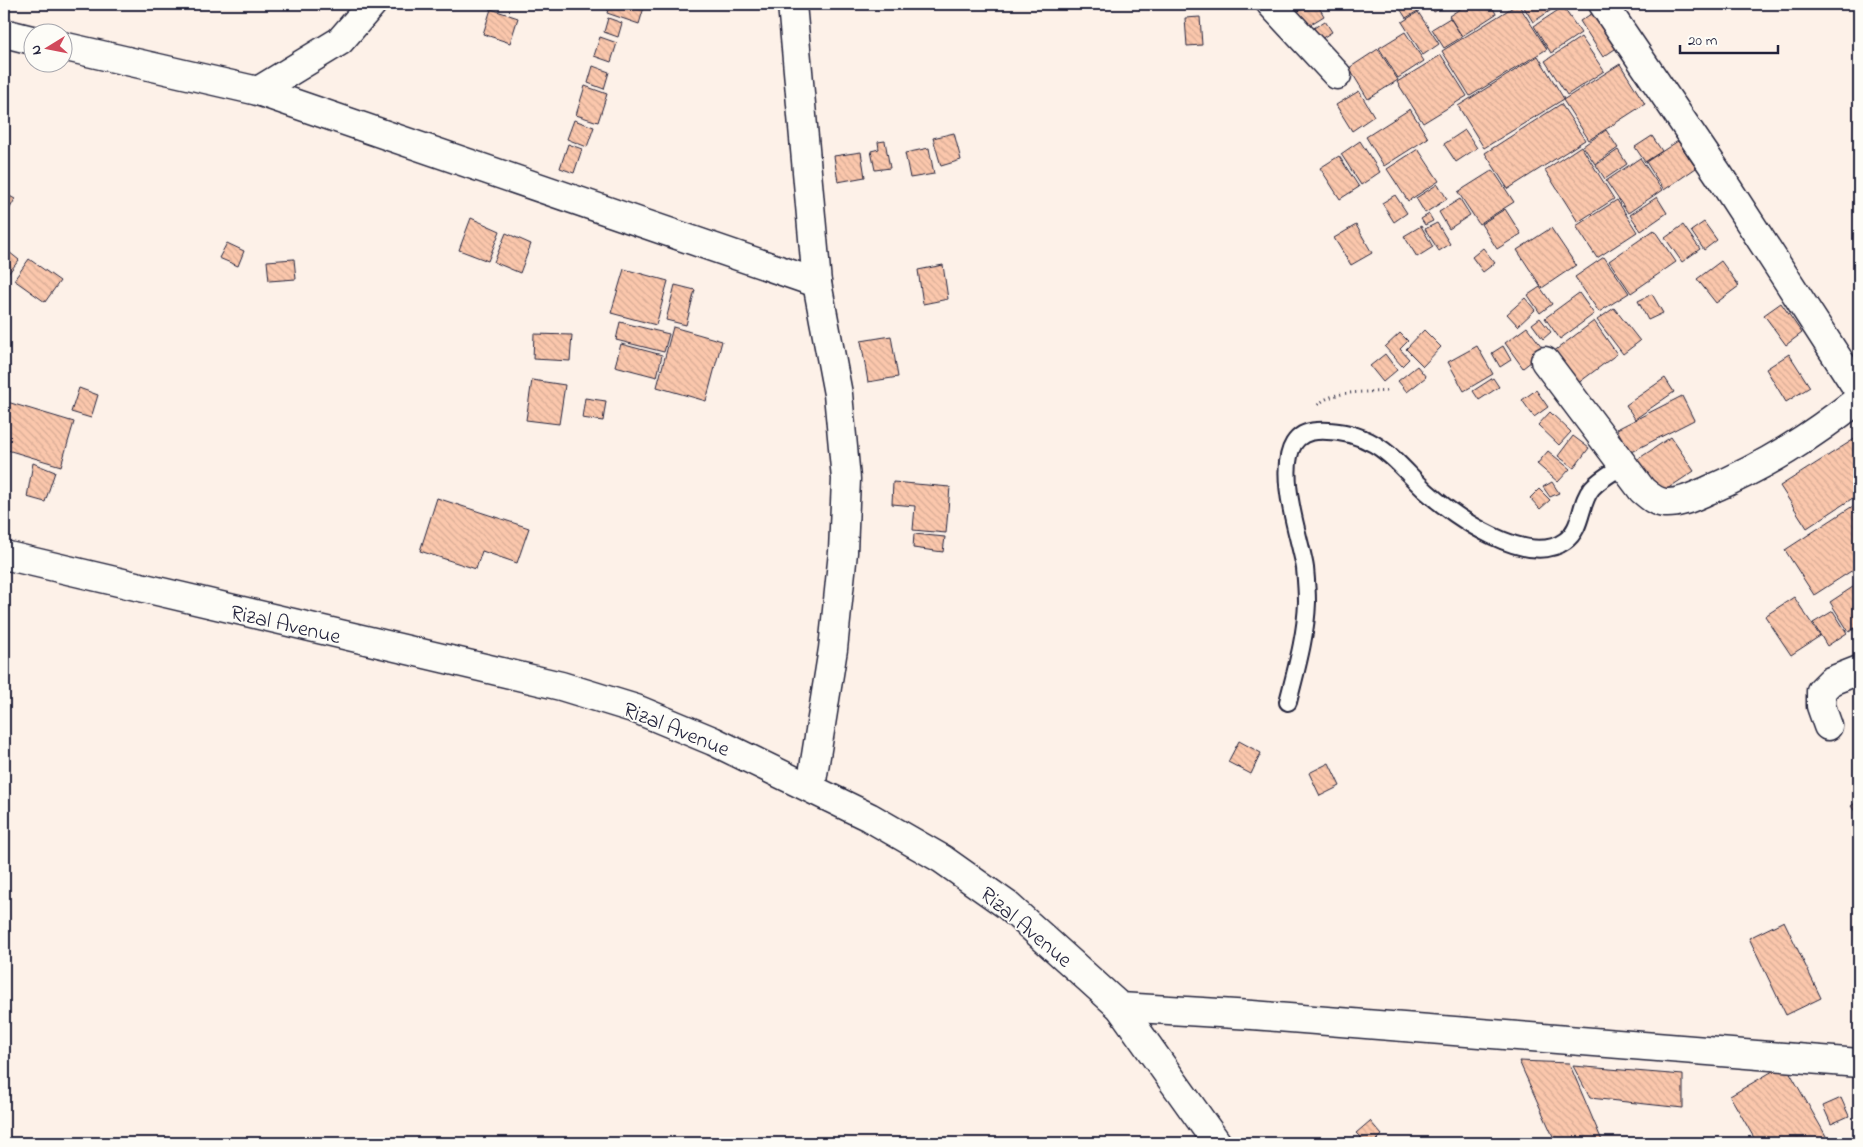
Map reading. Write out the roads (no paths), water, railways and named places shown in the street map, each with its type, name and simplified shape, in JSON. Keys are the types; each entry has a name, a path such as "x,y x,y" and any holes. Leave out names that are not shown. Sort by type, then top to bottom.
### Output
{"street":[{"path":"258,91 340,41 372,4"},
{"path":"792,4 817,283 838,394 846,479 843,552 834,639 811,787"},
{"path":"1270,4 1337,75"},
{"path":"1603,4 1719,175 1859,391"},
{"path":"4,33 22,38"},
{"path":"72,48 258,91 817,283"},
{"path":"1545,361 1622,466 1653,500 1665,503 1683,501 1765,464 1805,440 1859,399"},
{"name":"Rizal Avenue","path":"4,555 561,686 636,709 713,741 811,787 869,817 950,865 1007,905 1120,1007 1217,1143"},
{"path":"1828,726 1821,706 1821,691 1830,681 1859,670"},
{"path":"1120,1007 1252,1015 1859,1063"}],"lane":[{"path":"1288,702 1301,650 1307,603 1305,568 1289,494 1286,468 1290,452 1299,438 1314,431 1338,431 1356,435 1376,445 1456,516 1507,541 1536,548 1554,546 1566,541 1582,518 1592,488 1622,466"}]}
